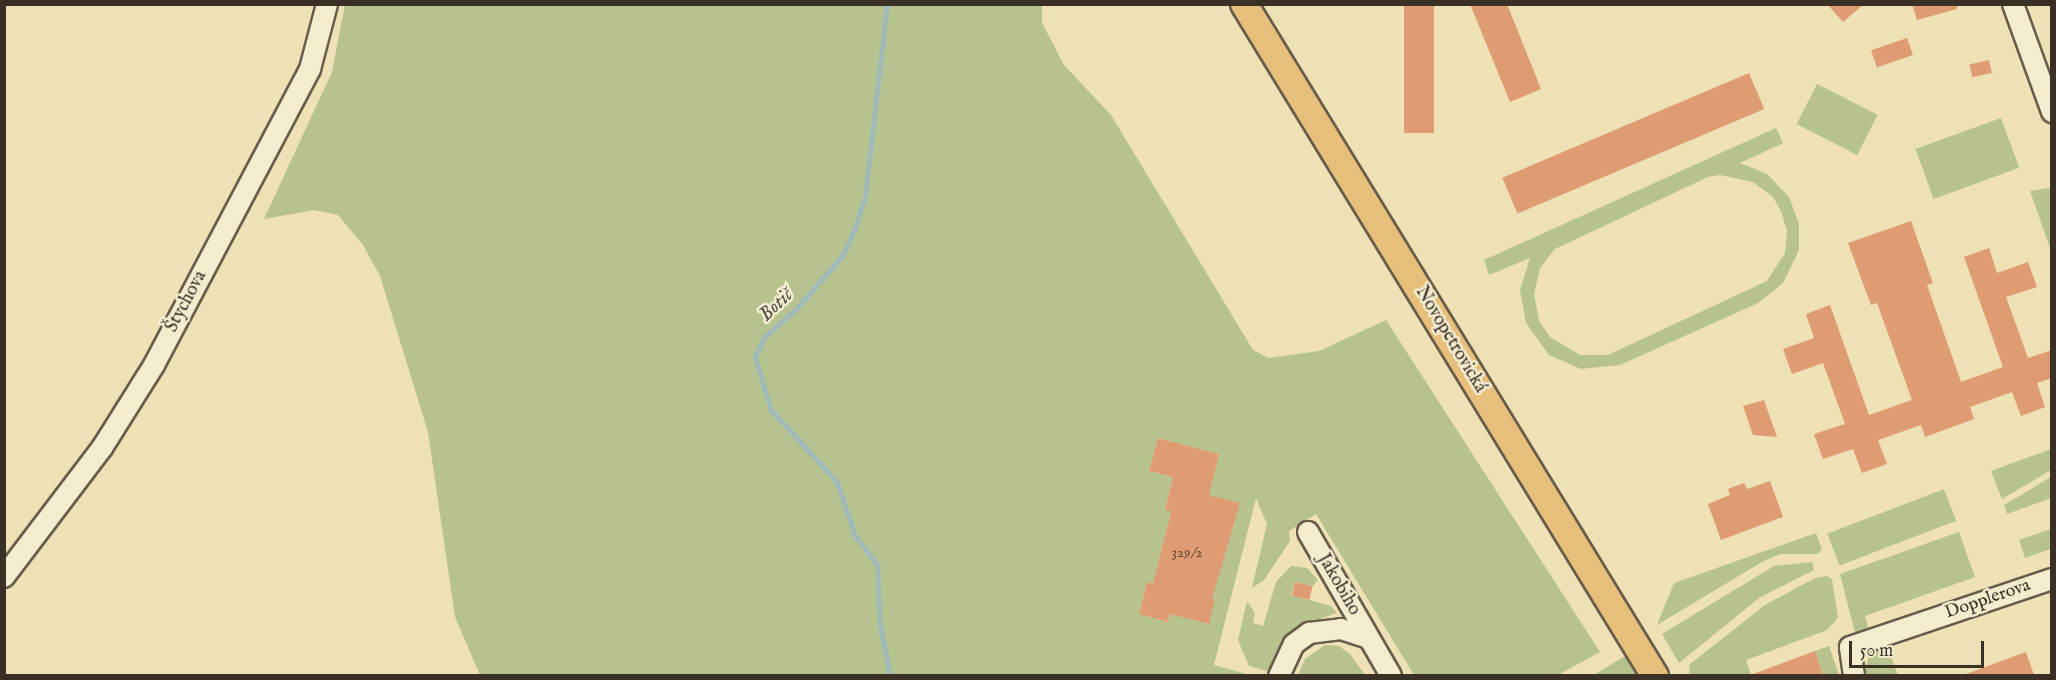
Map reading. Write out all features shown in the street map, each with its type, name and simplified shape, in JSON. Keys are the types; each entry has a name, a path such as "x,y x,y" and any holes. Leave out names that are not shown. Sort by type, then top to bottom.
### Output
{"main road":[{"name":"Novopetrovická","path":"1244,4 1655,675"}],"street":[{"name":"Štychova","path":"4,577 96,457 154,365 310,69 327,4"},
{"path":"2013,4 2052,112"},
{"name":"Jakobiho","path":"1308,532 1391,675"},
{"name":"Dopplerova","path":"1854,675 1850,647 2052,579"},
{"name":"Jakobiho","path":"1279,675 1294,644 1309,633 1341,629 1369,638"}],"green space":[{"path":"345,5 1042,5 1042,23 1064,65 1111,115 1253,350 1268,358 1319,351 1386,320 1600,652 1558,675 1414,675 1316,514 1289,531 1290,541 1264,580 1252,588 1267,524 1256,498 1214,665 1250,675 480,675 455,617 428,432 380,276 363,245 338,215 314,210 264,219 332,72","holes":["1158,438 1219,454 1211,487 1199,501 1223,499 1240,503 1235,511 1234,527 1195,518 1177,590 1215,600 1209,614 1209,624 1193,620 1173,606 1168,622 1139,614 1147,582 1153,583 1171,512 1165,510 1173,477 1149,471"]},
{"path":"1817,84 1878,115 1857,155 1797,124"},
{"path":"2001,118 2019,168 1934,199 1915,149"},
{"path":"1776,128 1783,143 1740,163 1767,174 1789,197 1799,224 1799,250 1783,283 1758,303 1620,365 1581,369 1549,355 1526,323 1520,290 1530,258 1489,275 1484,260","holes":["1720,175 1753,182 1773,197 1781,211 1787,231 1785,253 1767,281 1608,355 1580,355 1550,337 1539,321 1534,294 1540,268 1555,249 1708,177"]},
{"path":"2049,188 2052,194 2051,251 2030,191"},
{"path":"2051,449 2051,470 2002,499 1991,471"},
{"path":"2051,477 2051,498 2007,514 2004,505"},
{"path":"1944,489 1956,521 1839,566 1827,534"},
{"path":"2051,529 2051,549 2025,558 2019,540"},
{"path":"1959,532 1975,577 1865,616 1869,632 1855,633 1840,574"},
{"path":"1816,533 1822,550 1817,554 1780,554 1762,562 1657,625 1674,583"},
{"path":"1812,562 1814,570 1759,598 1679,663 1662,634 1774,566"},
{"path":"1291,566 1307,568 1318,580 1313,586 1295,582 1291,595 1331,606 1337,613 1303,625 1283,642 1270,672 1249,666 1238,640 1247,601 1255,613 1253,623 1263,626 1276,582"},
{"path":"1827,576 1832,579 1838,618 1827,630 1746,660 1751,675 1689,675 1690,664 1765,605 1815,578"},
{"path":"1325,645 1339,646 1350,654 1365,675 1298,675 1305,659"},
{"path":"1829,646 1839,675 1823,675 1815,651"},
{"path":"1877,650 1891,657 1898,675 1864,675 1869,656"},
{"path":"1625,656 1638,675 1594,675"}],"building":[{"path":"1404,4 1434,4 1434,133 1404,133"},
{"path":"1470,4 1507,4 1541,89 1510,102"},
{"path":"1827,4 1864,4 1843,22"},
{"path":"1912,4 1957,4 1957,9 1917,20"},
{"path":"1907,38 1913,55 1877,67 1871,50"},
{"path":"1989,60 1992,73 1972,77 1970,64"},
{"path":"1749,73 1764,109 1518,214 1502,178"},
{"path":"1911,221 1933,283 1927,285 1961,382 2003,367 1964,257 1989,248 1997,273 2028,262 2037,287 2006,297 2028,358 2052,350 2052,378 2037,383 2045,407 2021,416 2012,392 1970,407 1974,419 1925,437 1921,425 1878,440 1887,464 1862,473 1853,449 1823,459 1814,434 1845,424 1823,363 1792,374 1783,349 1814,338 1806,314 1830,305 1869,415 1912,400 1877,303 1871,305 1848,243"},
{"path":"1764,400 1777,437 1753,435 1743,406"},
{"path":"1158,438 1219,454 1209,495 1240,503 1212,599 1215,600 1209,624 1170,614 1168,622 1139,614 1147,582 1153,583 1171,512 1165,510 1173,477 1149,471"},
{"path":"1770,481 1783,517 1721,540 1708,504 1730,495 1728,489 1744,483 1747,489"},
{"path":"1295,582 1313,586 1309,600 1292,596"},
{"path":"1815,651 1823,675 1753,675 1753,674"},
{"path":"2026,652 2034,675 1966,674"}],"waterway":[{"name":"Botič","path":"887,4 865,197 854,230 843,255 795,310 764,337 755,357 771,410 837,482 855,536 877,564 880,625 890,676"}]}
